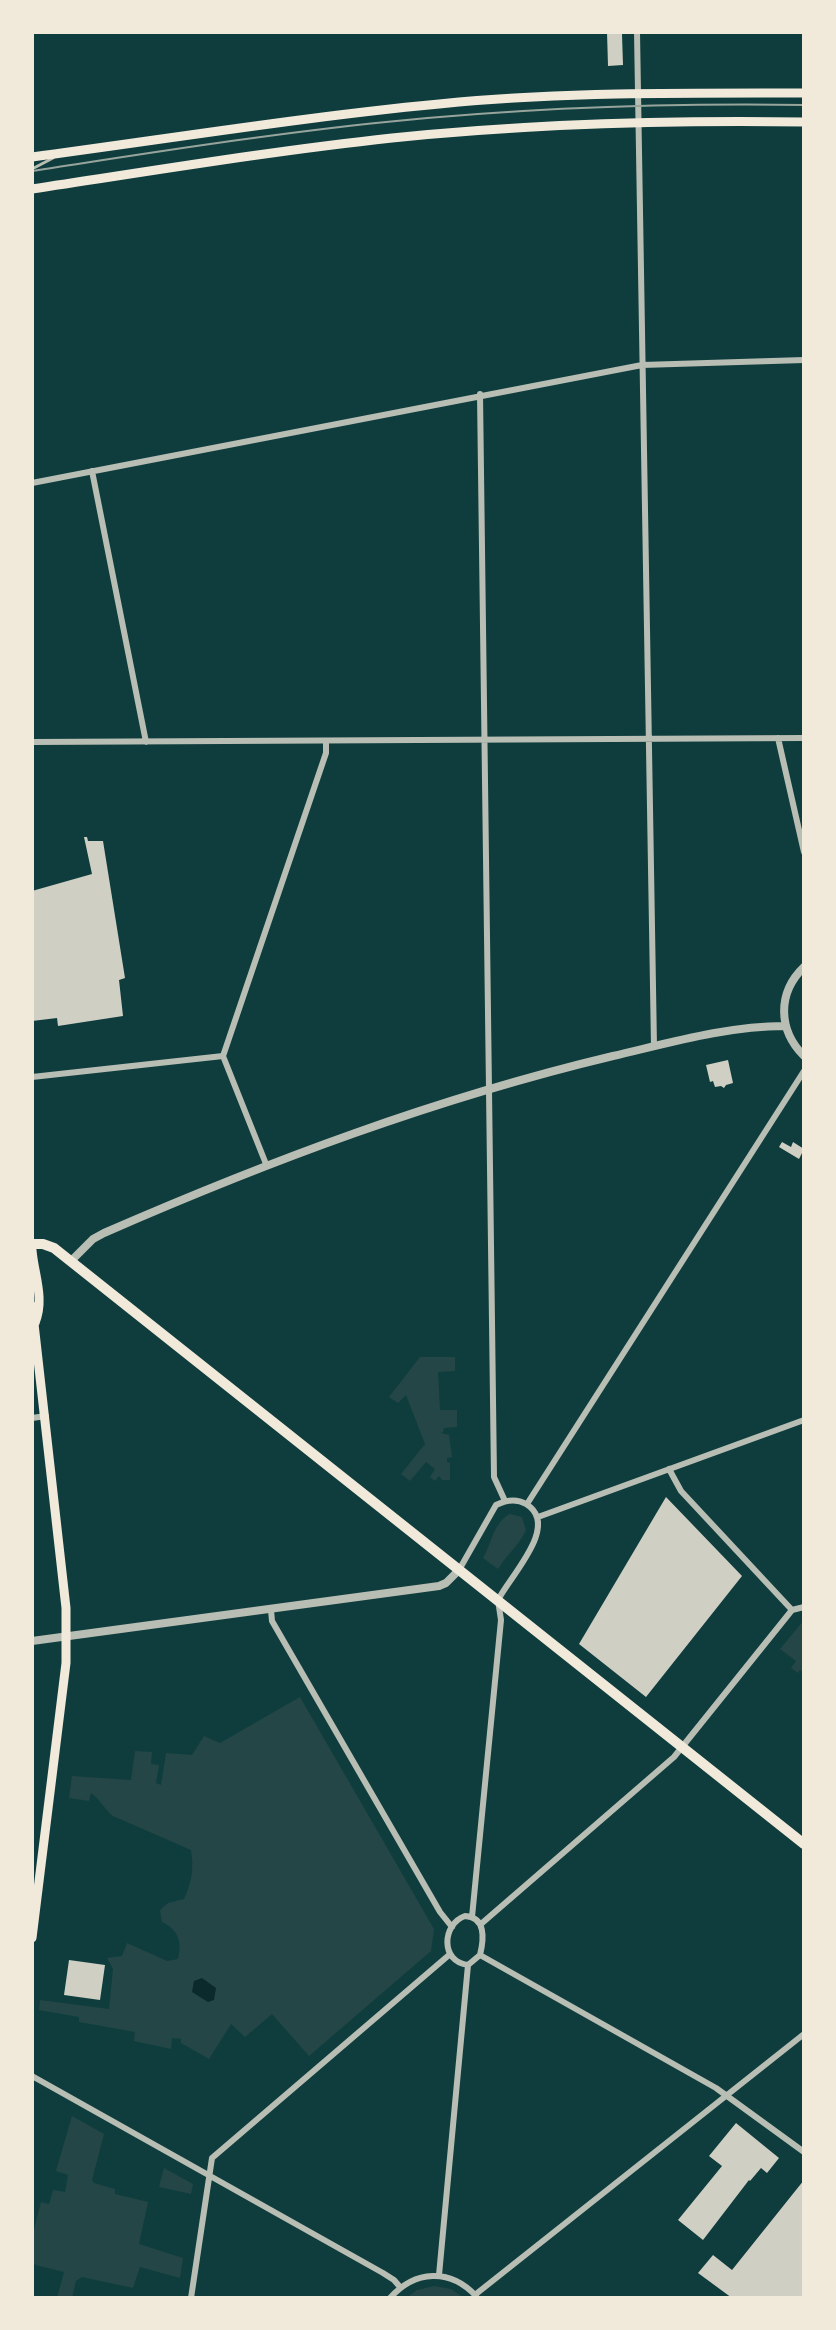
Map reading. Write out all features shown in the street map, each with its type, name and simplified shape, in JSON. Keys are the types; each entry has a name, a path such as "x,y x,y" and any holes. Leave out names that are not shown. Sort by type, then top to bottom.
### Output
{"main road":[{"path":"32,157 305,119 459,102 638,92 804,93"},
{"path":"32,189 291,150 394,138 552,125 804,122"},
{"path":"35,1323 40,1311 39,1281 33,1272 32,1247 43,1244 71,1261 804,1844"},
{"path":"32,1306 66,1608 66,1663 32,1938"}],"street":[{"path":"637,32 654,1046"},
{"path":"32,483 642,365 804,360"},
{"path":"480,394 494,1477 505,1501"},
{"path":"92,471 146,742"},
{"path":"778,738 804,852"},
{"path":"32,742 804,738"},
{"path":"266,1164 223,1056 326,753 326,741"},
{"path":"804,967 793,979 783,1010 785,1026 804,1056"},
{"path":"71,1261 93,1239 266,1164 391,1120 578,1064 752,1027 785,1026"},
{"path":"32,1077 223,1056"},
{"path":"527,1504 804,1071"},
{"path":"32,1418 46,1416"},
{"path":"538,1517 804,1420"},
{"path":"669,1469 681,1491 792,1610"},
{"path":"32,1641 439,1586 459,1570 496,1505 518,1500 527,1504 538,1517 539,1534 498,1600 501,1620 472,1917"},
{"path":"481,1924 682,1747 792,1610 804,1607"},
{"path":"271,1610 272,1621 440,1912 452,1927"},
{"path":"439,2275 468,1965 480,1955 483,1934 481,1924 472,1917 457,1919 448,1937 449,1955 454,1961 468,1965"},
{"path":"191,2298 212,2158 449,1955"},
{"path":"480,1955 727,2095 804,2152"},
{"path":"390,2298 412,2280 439,2275 453,2278 477,2296 804,2034"},
{"path":"32,2076 391,2277 400,2287"}],"lane":[{"path":"32,169 47,164 59,153"}],"shaded area":[{"path":"420,1357 455,1357 455,1371 438,1372 440,1410 457,1410 457,1427 444,1428 441,1433 449,1435 452,1457 447,1458 447,1462 450,1463 450,1480 442,1480 439,1476 435,1481 430,1477 435,1469 426,1462 410,1481 401,1474 425,1444 406,1395 398,1403 389,1397"},
{"path":"510,1514 522,1517 526,1530 498,1569 483,1558 496,1528"},
{"path":"804,1620 804,1673 800,1670 798,1673 791,1668 796,1661 780,1649"},
{"path":"300,1697 434,1929 431,1951 309,2056 272,2014 245,2037 231,2024 209,2059 181,2043 181,2039 172,2038 171,2049 134,2041 135,2032 79,2022 79,2017 39,2010 40,2000 109,2009 113,1969 107,1958 122,1956 127,1943 167,1961 178,1959 178,1937 162,1922 160,1910 168,1903 184,1899 192,1875 191,1850 113,1816 91,1793 89,1801 69,1798 72,1776 131,1780 135,1751 152,1752 151,1764 159,1765 156,1783 161,1785 166,1753 192,1755 204,1736 220,1743"},
{"path":"202,1978 216,1988 214,2000 208,2002 192,1992 194,1981"},
{"path":"72,2116 104,2134 92,2180 94,2183 115,2189 115,2194 148,2202 139,2244 183,2258 180,2278 140,2267 133,2288 82,2277 76,2281 72,2298 57,2298 64,2272 32,2264 32,2237 41,2202 49,2204 53,2190 65,2192 68,2175 56,2171"},
{"path":"164,2168 193,2184 191,2194 159,2187"},
{"path":"434,2286 451,2289 464,2298 406,2298 417,2290"}],"building":[{"path":"607,32 622,34 623,65 608,66"},
{"path":"84,837 88,841 103,841 125,978 119,980 123,1016 58,1026 57,1018 32,1021 32,891 92,874"},
{"path":"728,1060 733,1083 724,1088 715,1087 713,1081 710,1082 706,1065"},
{"path":"782,1142 791,1147 793,1142 804,1149 799,1159 779,1147"},
{"path":"666,1497 742,1576 646,1697 579,1644"},
{"path":"69,1960 105,1965 100,2000 64,1995"},
{"path":"736,2123 779,2158 767,2173 761,2168 749,2180 703,2240 678,2220 722,2166 709,2156"},
{"path":"804,2180 804,2298 732,2298 698,2273 713,2255 732,2270"}],"tram line":[{"path":"32,171 253,138 438,117 595,108 804,105"}]}
